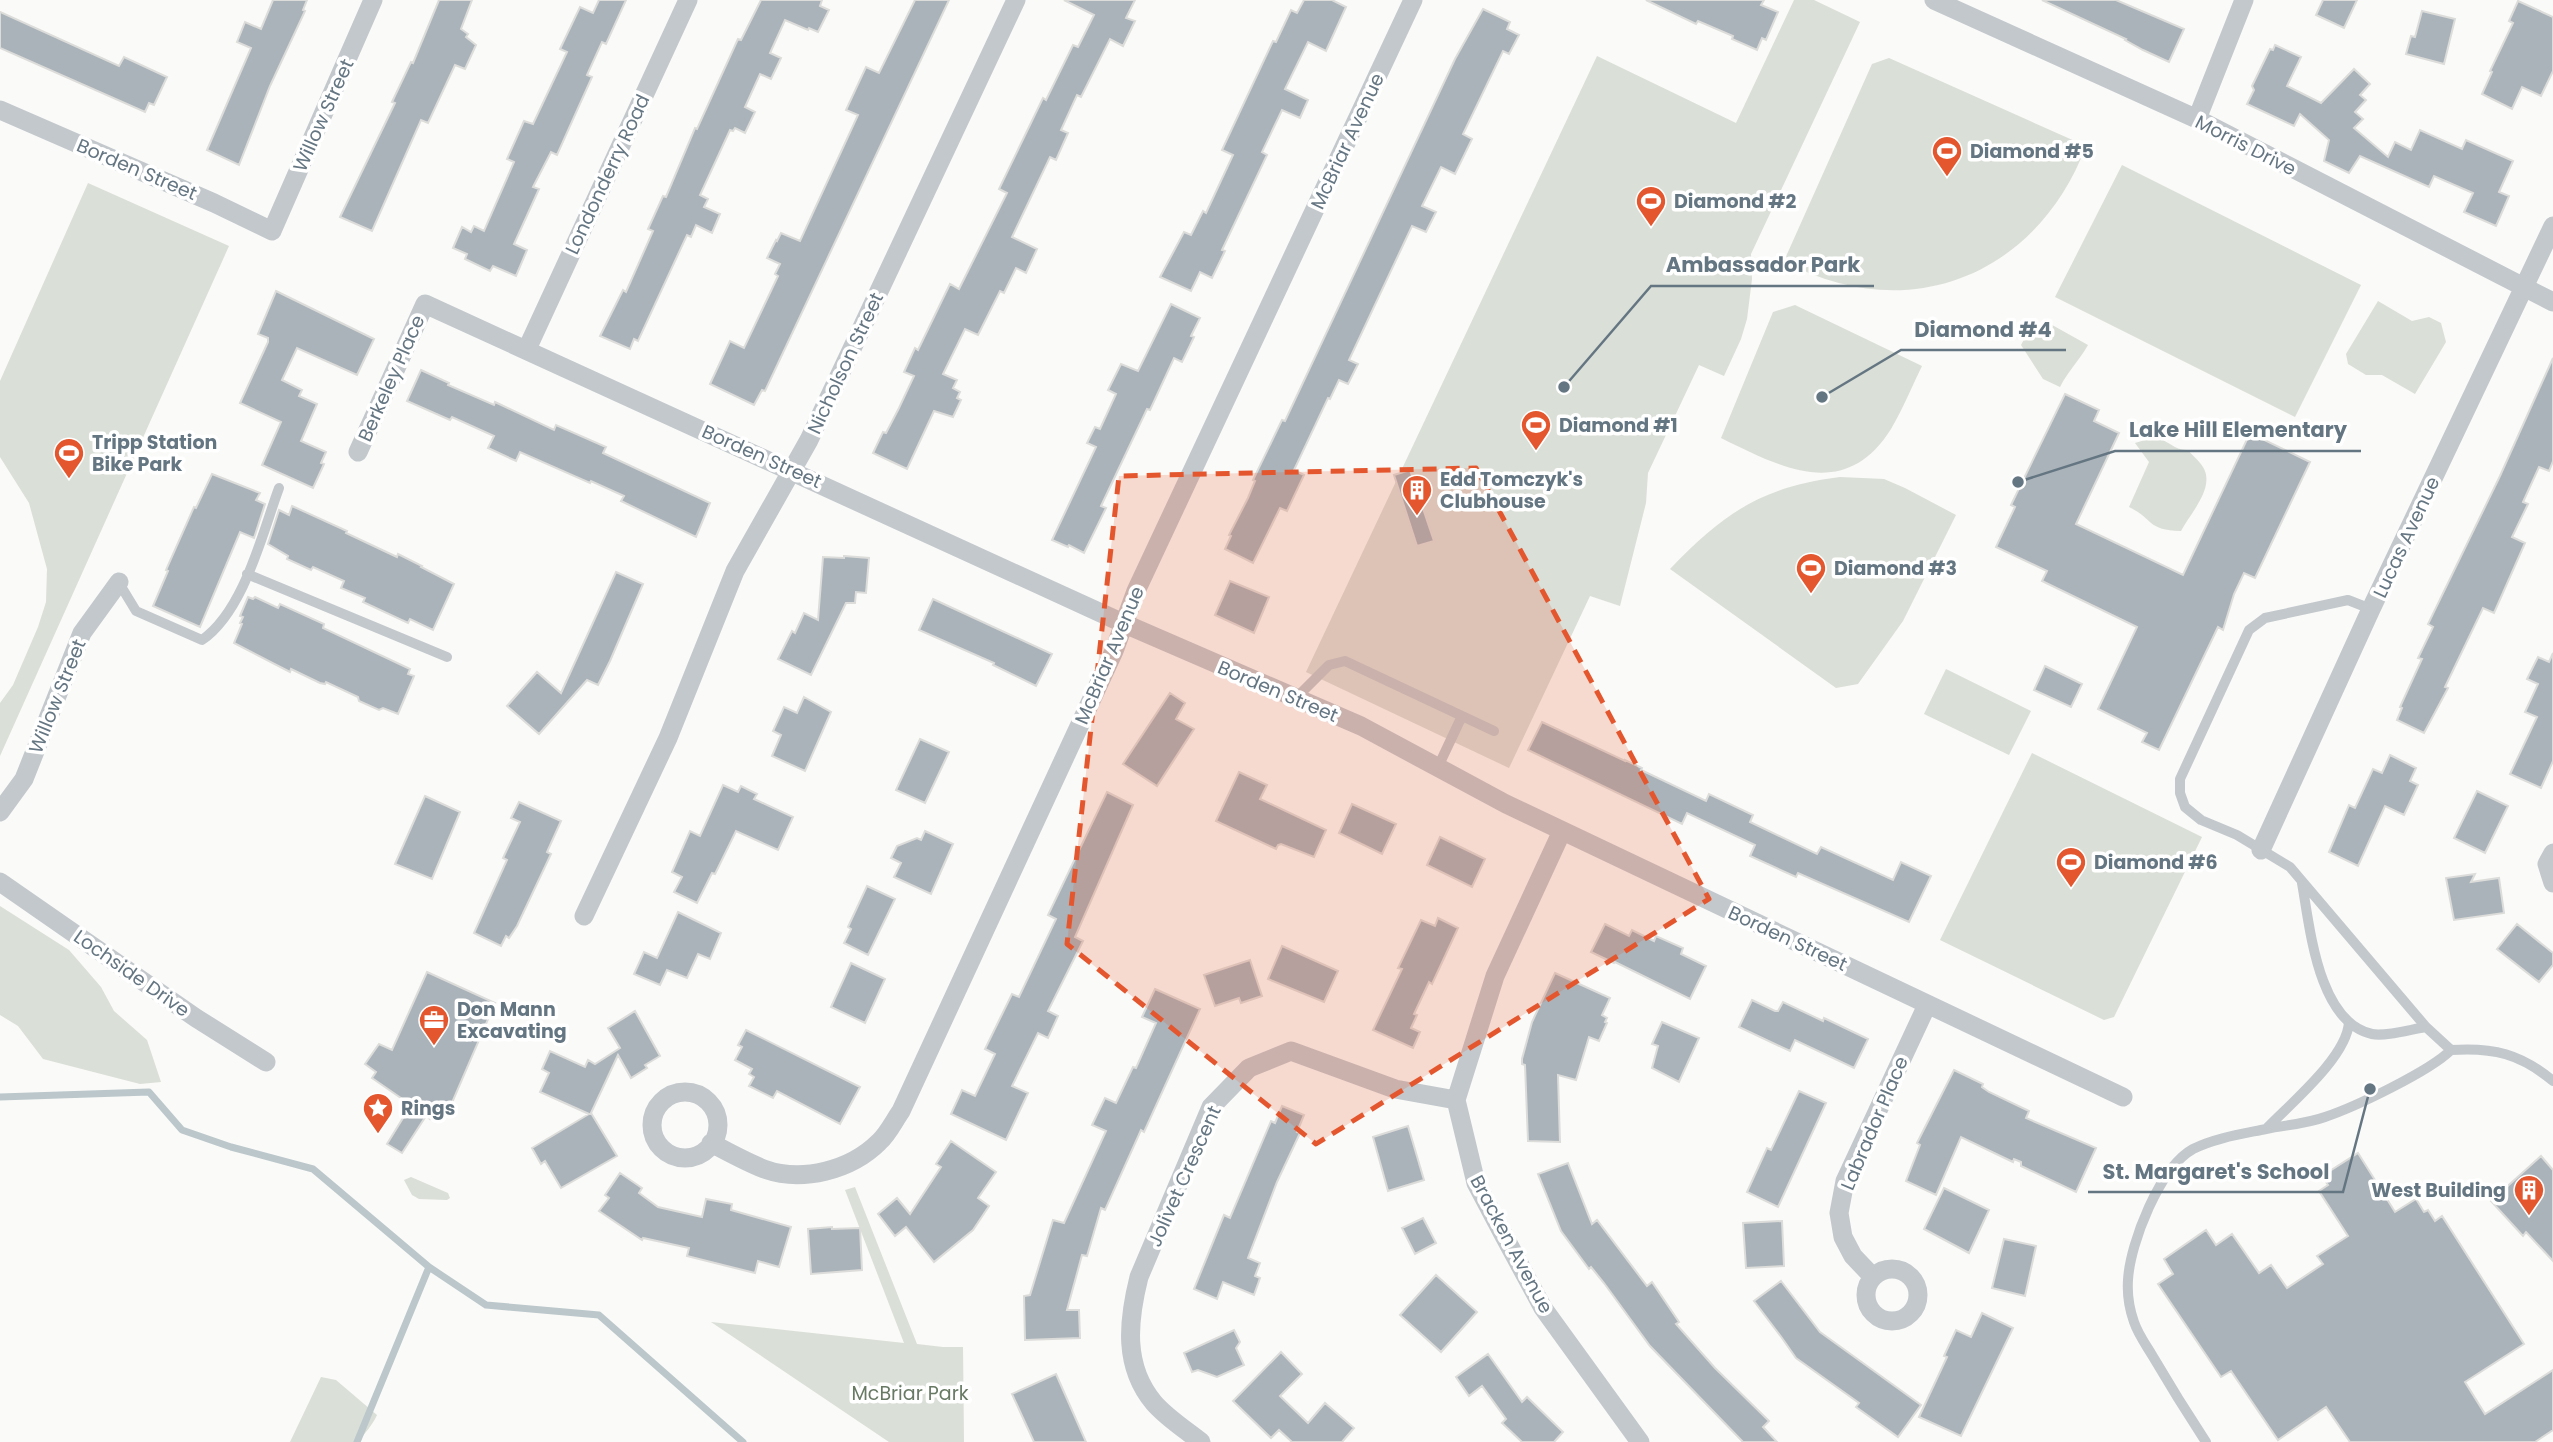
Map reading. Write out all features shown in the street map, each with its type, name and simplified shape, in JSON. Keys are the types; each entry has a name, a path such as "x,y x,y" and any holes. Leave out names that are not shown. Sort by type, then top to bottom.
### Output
{"street":[{"name":"Willow Street","path":"272,231 373,0"},
{"name":"Londonderry Road","path":"527,349 688,0"},
{"name":"Nicholson Street","path":"584,916 668,738 735,571 808,440 1016,0"},
{"name":"McBriar Avenue","path":"711,1143 766,1170 803,1175 838,1168 860,1157 881,1141 901,1111 1125,624 1142,579 1413,0"},
{"name":"Morris Drive","path":"1934,0 2197,119 2553,302"},
{"path":"2197,119 2245,0"},
{"name":"Borden Street","path":"0,110 214,202 272,231"},
{"name":"Lucas Avenue","path":"2261,850 2371,609 2553,226"},
{"name":"Borden Street","path":"425,304 1125,624 1361,726 1506,804 2123,1097"},
{"name":"Berkeley Place","path":"358,452 425,304"},
{"name":"Willow Street","path":"0,812 24,779 82,634 119,582"},
{"path":"1456,1100 1494,976 1562,831"},
{"path":"2553,853 2547,864 2553,883"},
{"name":"Lochside Drive","path":"0,882 196,1018 266,1062"},
{"name":"Labrador Place","path":"1872,1277 1853,1255 1843,1237 1839,1213 1845,1181 1927,1005"},
{"name":"Jolivet Crescent","path":"1201,1442 1155,1404 1138,1378 1129,1340 1132,1306 1139,1277 1211,1107 1249,1068 1291,1051 1395,1089 1456,1100"},
{"name":"Bracken Avenue","path":"1456,1100 1476,1183 1492,1214 1543,1308 1640,1442"}],"lane":[{"path":"119,582 136,611 202,640 215,632 229,611 247,574 279,488"},
{"path":"247,574 447,657"},
{"path":"2371,609 2348,600 2264,618 2249,630 2179,779 2180,793 2185,807 2201,820 2237,835 2290,867 2426,1027 2451,1050"},
{"path":"1295,699 1329,665 1345,661 1494,731"},
{"path":"1438,766 1462,716"},
{"path":"2302,883 2324,985 2342,1015 2372,1034 2426,1027"},
{"path":"2266,1129 2336,1056 2348,1035 2348,1021"},
{"path":"2206,1442 2135,1326 2128,1303 2128,1278 2134,1250 2159,1184 2173,1164 2193,1150 2218,1140 2325,1118 2345,1110 2426,1069 2443,1059 2451,1050 2497,1050 2513,1056 2553,1082"}],"highlighted area":[{"path":"1476,468 1709,899 1316,1144 1067,944 1119,476"}],"green space":[{"path":"1794,0 1814,0 1860,22 1751,254 1752,279 1747,319 1724,376 1699,365 1648,473 1646,503 1620,606 1590,596 1509,768 1306,672 1597,56 1736,123"},
{"name":"Diamond #5","path":"1889,58 2086,146 2064,191 2035,228 2001,257 1963,277 1921,288 1876,290 1830,281 1784,261 1872,64"},
{"path":"2122,165 2361,285 2295,417 2055,297"},
{"name":"Tripp Station Bike Park","path":"88,183 229,246 0,756 0,703 13,685 38,627 46,602 47,569 29,503 0,457 0,381"},
{"path":"2378,301 2412,321 2429,317 2441,323 2446,342 2415,394 2382,375 2366,375 2348,364 2346,354"},
{"path":"1795,305 1922,366 1891,429 1873,452 1854,465 1833,472 1789,468 1721,438 1773,312"},
{"path":"2045,321 2088,345 2060,387 2043,379 2021,345 2027,334"},
{"path":"2155,437 2179,449 2188,450 2205,471 2205,489 2181,531 2162,529 2129,507 2149,462 2135,443"},
{"name":"Diamond #3","path":"1840,477 1884,479 1956,515 1903,621 1858,684 1836,688 1670,569 1708,532 1746,506 1788,488"},
{"path":"1946,669 2031,711 2009,755 1924,714"},
{"name":"Diamond #6","path":"2032,753 2202,837 2114,1017 2104,1020 1940,940"},
{"path":"0,906 69,950 101,987 114,1011 147,1040 161,1082 140,1084 43,1059 18,1026 0,1015"},
{"path":"411,1177 448,1193 450,1198 419,1199 412,1195 404,1180"},
{"name":"McBriar Park","path":"855,1187 917,1344 963,1347 964,1442 889,1442 711,1322 904,1343 845,1190"},
{"path":"321,1377 336,1380 377,1415 359,1442 290,1442"}],"building":[{"path":"273,0 307,0 303,10 305,11 270,86 239,165 207,150 251,48 237,42 245,22 261,29"},
{"path":"439,0 472,0 461,29 476,45 465,69 455,65 428,123 421,120 372,231 340,217 395,103 392,102 411,62 413,63"},
{"path":"599,0 626,0 606,44 602,42 587,75 592,77 557,155 551,152 533,187 539,189 514,244 527,250 516,276 493,266 490,271 465,259 467,254 453,248 462,227 471,232 474,226 484,231 514,162 507,159 524,121 533,124 567,52 560,49 580,7 593,13"},
{"path":"761,0 822,0 820,6 829,10 818,32 785,20 770,53 781,58 771,79 760,74 745,107 755,112 745,133 735,128 730,130 700,195 708,199 704,207 720,214 712,233 696,225 691,237 687,235 638,341 634,339 630,349 600,336 623,290 626,292 653,231 648,229 663,196 666,197 695,128 697,129 738,39 741,40"},
{"path":"915,0 949,0 765,391 762,390 754,405 710,384 730,341 744,348 778,276 775,274 780,264 767,258 781,233 800,241 858,115 846,110 866,67 879,73"},
{"path":"1064,0 1135,0 1126,18 1135,21 1123,46 1110,39 1081,97 1077,95 1061,130 1068,133 1056,160 1050,157 1012,237 1037,249 1026,273 1016,268 1004,293 1000,291 978,335 965,329 943,374 957,380 953,388 960,392 957,398 961,400 953,417 934,411 907,469 873,453 914,376 904,372 915,348 918,350 950,284 959,289 1007,193 999,189 1043,98 1046,100 1073,45 1078,47 1094,15"},
{"path":"1304,0 1332,0 1346,7 1326,51 1308,42 1285,89 1308,100 1300,118 1282,110 1262,152 1267,155 1222,250 1225,251 1212,278 1200,272 1191,291 1160,277 1184,232 1191,235 1203,211 1206,213 1233,155 1222,150 1273,41 1276,42 1291,10 1297,13"},
{"path":"1646,0 1764,0 1761,5 1778,12 1766,40 1762,38 1757,50 1732,39 1733,36 1698,21 1696,24"},
{"path":"2042,0 2116,0 2184,29 2169,62"},
{"path":"2323,0 2357,0 2344,28 2316,15"},
{"path":"2518,1 2553,17 2553,71 2541,96 2522,87 2512,109 2482,94 2513,23 2509,21"},
{"path":"1483,9 1510,22 1507,29 1519,35 1509,54 1503,51 1463,134 1472,139 1455,174 1441,167 1422,206 1436,212 1426,232 1412,226 1349,360 1358,364 1348,384 1339,380 1330,399 1328,398 1294,470 1304,475 1287,511 1280,508 1253,563 1225,549 1231,536 1229,535 1455,59"},
{"path":"2422,11 2455,19 2444,64 2406,54 2411,36 2415,37"},
{"path":"0,12 119,66 124,57 167,77 154,105 149,103 145,112 0,48"},
{"path":"2275,45 2301,57 2287,86 2321,103 2354,69 2370,84 2360,95 2366,100 2355,112 2363,119 2354,128 2388,157 2395,142 2411,150 2420,130 2462,149 2466,140 2513,161 2499,192 2509,196 2496,226 2464,212 2473,193 2434,176 2429,187 2360,156 2349,173 2324,161 2329,140 2300,114 2294,126 2247,104 2254,90 2252,86 2270,49 2273,50"},
{"path":"276,291 374,339 357,375 297,348 282,380 302,390 299,396 317,404 301,441 326,452 321,463 324,464 313,488 262,465 281,422 240,403 268,342 268,338 258,334"},
{"path":"1171,304 1200,318 1182,362 1174,358 1150,410 1147,409 1101,506 1106,508 1084,553 1052,540 1096,447 1087,443 1095,427 1100,429 1116,394 1108,390 1121,364 1138,371"},
{"path":"2553,358 2553,461 2549,471 2539,467 2523,502 2528,504 2512,537 2525,543 2494,613 2483,608 2445,687 2448,688 2424,733 2397,720 2402,708 2400,707 2422,659 2418,658 2433,627 2428,624 2500,476"},
{"path":"421,370 449,383 448,385 494,405 495,402 554,430 556,425 606,447 603,453 710,503 696,537 621,501 624,496 591,481 590,483 520,452 516,461 488,448 494,436 407,401"},
{"path":"2065,394 2099,410 2094,421 2119,433 2076,524 2183,575 2250,433 2310,462 2255,578 2244,573 2234,594 2223,630 2218,627 2159,750 2142,742 2147,733 2098,709 2137,627 2042,581 2047,571 1996,547 2015,507 2011,505"},
{"path":"1410,470 1434,541 1417,546 1394,475"},
{"path":"212,474 260,493 256,500 265,504 254,538 240,532 200,627 153,606 194,507 196,508"},
{"path":"292,506 397,557 398,554 454,584 433,630 410,619 408,623 363,602 365,598 341,588 344,581 287,559 288,556 268,544 279,510 289,515"},
{"path":"823,557 869,558 866,593 856,592 855,603 846,603 811,675 778,659 804,613 818,620"},
{"path":"616,572 643,584 610,661 598,685 587,680 539,734 507,706 537,672 561,693"},
{"path":"1230,581 1269,597 1254,633 1215,615"},
{"path":"248,597 255,597 278,608 280,604 324,624 323,628 410,669 408,674 414,676 398,714 383,708 379,710 326,682 320,683 291,669 290,672 234,643 242,624 240,623 243,617 240,616"},
{"path":"933,599 1052,654 1036,686 993,665 994,663 919,630"},
{"path":"2553,653 2553,761 2541,788 2510,774 2537,717 2525,712 2538,684 2527,679 2538,657 2549,662"},
{"path":"2045,666 2082,684 2071,707 2034,690"},
{"path":"1170,693 1185,703 1176,719 1194,729 1157,786 1123,764"},
{"path":"804,697 831,712 805,771 772,756 781,735 773,731 784,707 797,713"},
{"path":"1542,722 1706,801 1709,794 1753,815 1750,822 1817,854 1821,847 1893,880 1901,862 1931,876 1909,922 1798,873 1796,877 1750,856 1755,845 1687,813 1682,824 1528,750"},
{"path":"920,739 949,752 925,803 896,790"},
{"path":"2390,755 2416,768 2410,781 2418,785 2404,815 2385,806 2358,866 2329,852 2349,805 2355,808 2373,769 2382,773"},
{"path":"1239,772 1267,785 1260,799 1326,830 1314,857 1281,844 1276,849 1216,821"},
{"path":"723,785 738,792 741,786 757,794 754,799 793,817 778,850 736,831 697,903 674,892 682,877 672,872 690,831 700,836"},
{"path":"2477,791 2508,806 2485,853 2454,838"},
{"path":"1107,792 1133,805 1075,937 1083,941 1048,1011 1058,1016 1048,1038 1038,1033 1012,1086 1028,1093 1006,1140 951,1114 962,1090 975,1096 995,1054 985,1049 1012,994 1019,997 1056,919 1048,915"},
{"path":"425,796 460,812 432,879 395,864"},
{"path":"519,802 561,821 547,852 551,854 517,926 509,938 506,936 501,946 474,933 507,860 503,858 520,822 511,818"},
{"path":"1352,804 1396,824 1382,854 1339,833"},
{"path":"925,831 953,844 931,894 894,877 901,863 891,858 897,846 917,838 921,840"},
{"path":"1440,837 1485,859 1472,887 1427,865"},
{"path":"2475,874 2471,882 2499,878 2504,913 2454,920 2446,878"},
{"path":"867,886 895,899 868,955 844,943 851,929 848,927"},
{"path":"678,912 721,933 710,959 698,954 687,978 667,970 660,985 634,974 644,952 657,958"},
{"path":"1438,918 1458,928 1432,984 1429,982 1414,1014 1417,1015 1411,1028 1420,1032 1413,1048 1373,1030 1402,969 1398,968 1421,920 1435,926"},
{"path":"1605,924 1629,936 1632,930 1654,941 1656,936 1683,948 1681,954 1706,966 1690,999 1591,952"},
{"path":"2517,924 2553,953 2553,965 2539,982 2497,949"},
{"path":"1282,946 1338,971 1324,1002 1268,979"},
{"path":"1250,960 1262,996 1241,1003 1239,998 1215,1006 1204,975"},
{"path":"851,963 885,979 865,1023 831,1007"},
{"name":"Don Mann Excavating","path":"427,972 495,1003 448,1112 438,1108 430,1119 426,1116 402,1153 387,1144 411,1105 372,1078 376,1072 365,1064 379,1044 392,1050"},
{"path":"1555,973 1610,998 1602,1015 1607,1018 1607,1023 1599,1041 1589,1037 1576,1080 1558,1075 1560,1142 1528,1141 1525,1065 1522,1064 1522,1059 1532,1022"},
{"path":"1155,989 1200,1009 1144,1132 1141,1130 1105,1210 1101,1208 1087,1256 1082,1255 1067,1310 1079,1310 1080,1338 1025,1340 1024,1296 1030,1295 1053,1220 1064,1223 1106,1131 1092,1125 1105,1098 1116,1103 1133,1067 1136,1068 1156,1023 1142,1017"},
{"path":"1752,1000 1775,1011 1778,1011 1783,1002 1868,1039 1854,1068 1795,1040 1790,1051 1739,1027"},
{"path":"635,1011 660,1056 631,1078 618,1055 591,1113 617,1156 561,1188 545,1161 541,1164 532,1148 589,1114 540,1092 549,1073 542,1069 550,1051 585,1067 588,1060 595,1064 620,1048 608,1028"},
{"path":"1662,1022 1699,1038 1679,1082 1652,1068 1658,1046 1652,1044"},
{"path":"746,1030 860,1087 840,1124 777,1091 773,1098 749,1086 754,1077 749,1074 752,1069 735,1060 742,1047 738,1045"},
{"path":"1954,1070 1983,1084 1982,1087 1989,1092 2029,1111 2026,1118 2096,1148 2076,1192 2021,1166 2021,1162 2014,1159 2013,1162 1961,1137 1936,1195 1906,1181 1920,1145 1917,1143"},
{"path":"1799,1091 1826,1103 1778,1207 1747,1192 1767,1148 1771,1150"},
{"path":"1282,1106 1304,1115 1297,1132 1300,1133 1277,1182 1248,1258 1260,1263 1255,1276 1260,1278 1254,1295 1223,1282 1217,1299 1194,1289 1224,1215 1230,1218 1271,1121 1275,1123"},
{"path":"1408,1126 1424,1180 1388,1191 1373,1137"},
{"path":"951,1141 996,1172 978,1198 989,1206 973,1230 934,1262 906,1227 895,1236 878,1214 897,1198 910,1214 941,1167 936,1164"},
{"path":"2358,1153 2395,1212 2416,1199 2424,1212 2428,1210 2435,1221 2442,1216 2524,1344 2465,1382 2485,1414 2553,1370 2553,1430 2535,1442 2350,1442 2326,1407 2278,1440 2231,1371 2221,1377 2158,1284 2173,1274 2164,1259 2206,1230 2216,1245 2232,1234 2259,1273 2271,1265 2287,1288 2323,1264 2317,1256 2348,1236 2319,1191 2328,1185 2322,1176"},
{"name":"West Building","path":"2541,1156 2553,1170 2553,1261 2526,1232 2523,1236 2491,1201"},
{"path":"1568,1163 1592,1224 1597,1220 1647,1286 1652,1282 1679,1322 1676,1324 1715,1368 1769,1421 1763,1427 1777,1442 1743,1442 1650,1346 1604,1283 1591,1267 1589,1269 1561,1231 1538,1174"},
{"path":"620,1173 642,1188 639,1193 658,1207 702,1217 706,1199 732,1204 731,1210 791,1227 779,1267 758,1261 755,1273 687,1256 689,1248 643,1238 642,1240 599,1211 609,1198 605,1195"},
{"path":"1944,1188 1989,1210 1969,1253 1924,1229"},
{"path":"1423,1218 1436,1243 1415,1254 1402,1228"},
{"path":"1782,1221 1784,1266 1746,1268 1743,1223"},
{"path":"860,1228 862,1270 811,1274 808,1229"},
{"path":"2004,1239 2036,1246 2025,1296 1992,1288"},
{"path":"1436,1275 1477,1312 1441,1352 1400,1315"},
{"path":"1781,1281 1820,1332 1921,1405 1898,1437 1856,1407 1859,1403 1796,1358 1754,1301"},
{"path":"1982,1313 2013,1328 1961,1436 1919,1417 1947,1357 1944,1356 1956,1330 1971,1337"},
{"path":"1234,1330 1240,1342 1236,1348 1244,1365 1217,1377 1198,1370 1192,1372 1184,1353"},
{"path":"1281,1352 1302,1374 1280,1396 1308,1423 1325,1403 1354,1428 1342,1442 1292,1442 1279,1430 1271,1438 1233,1401"},
{"path":"1488,1354 1522,1402 1527,1397 1563,1432 1554,1442 1522,1442 1502,1423 1506,1419 1482,1386 1469,1396 1456,1377"},
{"path":"1056,1374 1086,1442 1034,1442 1012,1394"}],"waterway":[{"path":"0,1097 149,1092 182,1130 231,1147 313,1169 429,1267 486,1305 599,1315 743,1442"},
{"path":"357,1442 429,1267"}],"place":[{"name":"Diamond #5","path":"1947,178"},
{"name":"Diamond #2","path":"1651,228"},
{"name":"Ambassador Park","path":"1564,387"},
{"name":"Diamond #4","path":"1822,397"},
{"name":"Diamond #1","path":"1536,452"},
{"name":"Tripp Station Bike Park","path":"69,480"},
{"name":"Lake Hill Elementary","path":"2018,482"},
{"name":"Edd Tomczyk's Clubhouse","path":"1417,517"},
{"name":"Diamond #3","path":"1811,595"},
{"name":"Diamond #6","path":"2071,889"},
{"name":"Don Mann Excavating","path":"434,1047"},
{"name":"St. Margaret's School","path":"2370,1089"},
{"name":"Rings","path":"378,1135"},
{"name":"West Building","path":"2529,1217"}]}
